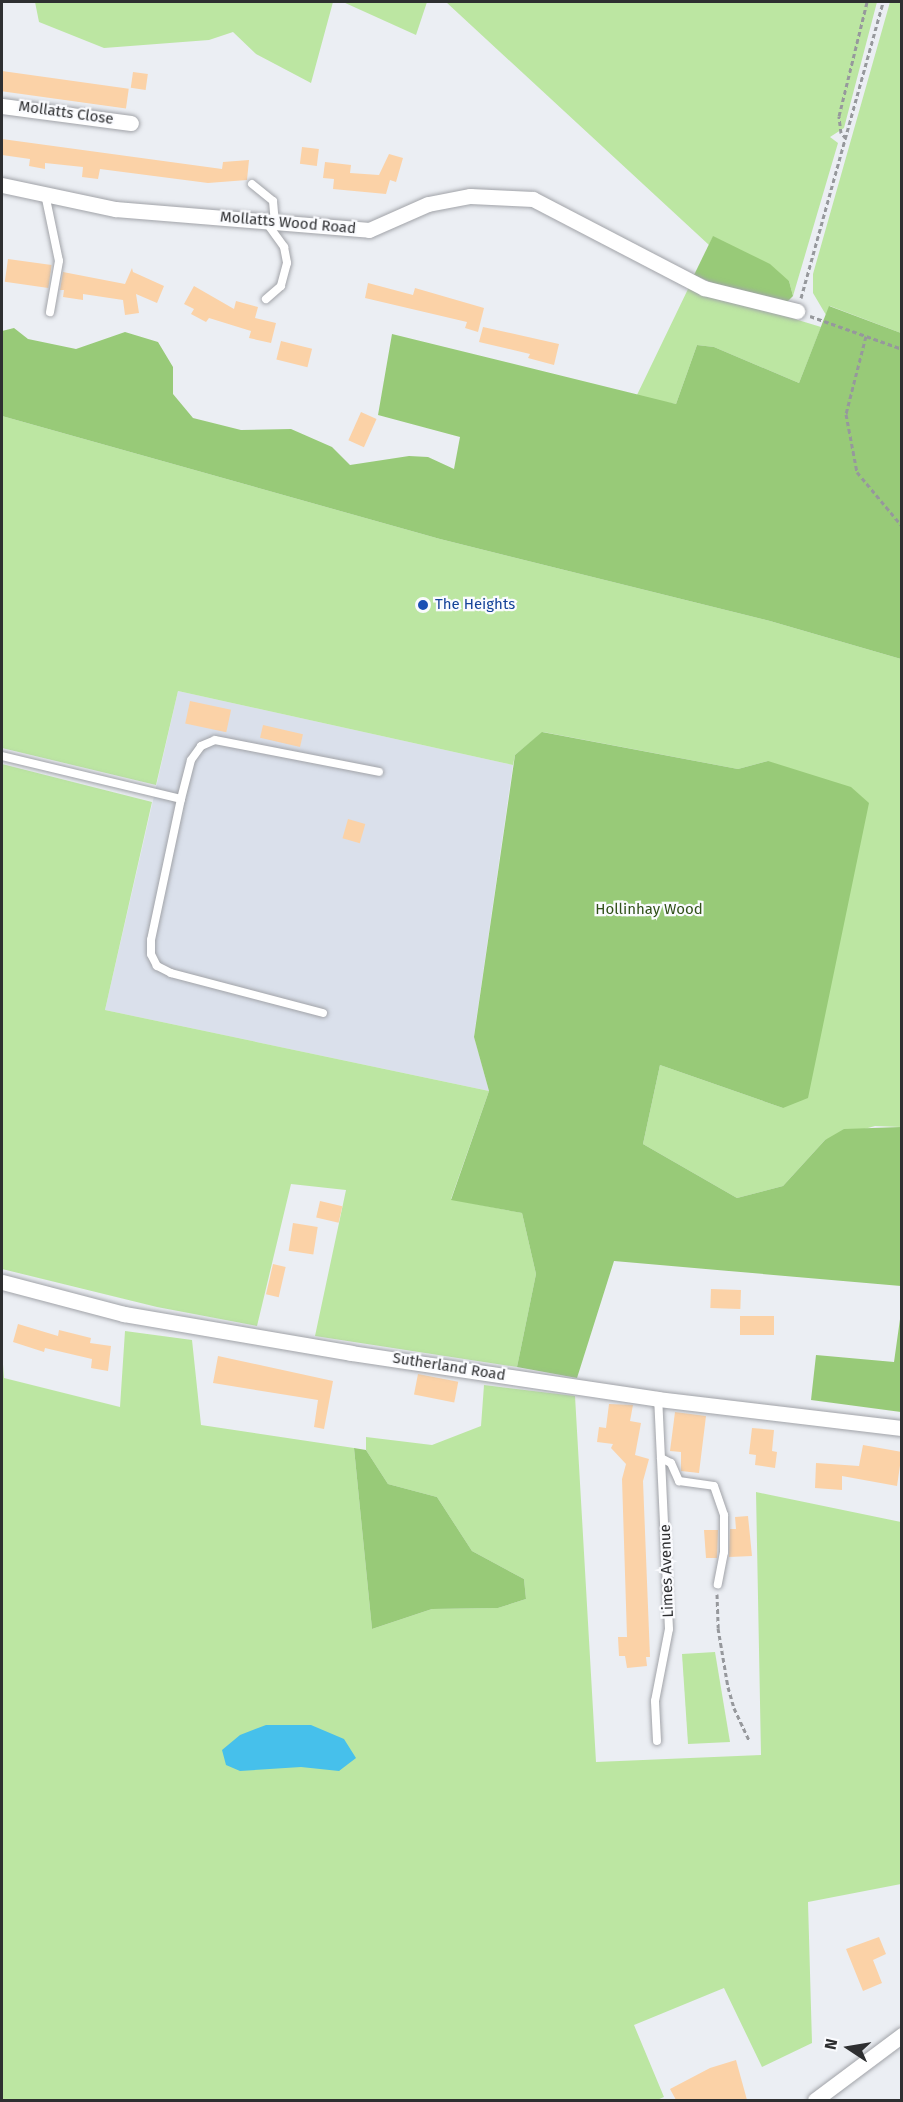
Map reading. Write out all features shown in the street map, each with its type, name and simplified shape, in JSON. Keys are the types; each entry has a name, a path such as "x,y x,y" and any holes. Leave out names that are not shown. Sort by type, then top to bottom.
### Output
{"street":[{"name":"Mollatts Close","path":"2,106 131,123"},
{"name":"Mollatts Wood Road","path":"2,185 116,209 369,230 428,204 470,196 534,199 704,288 797,311"},
{"name":"Sutherland Road","path":"2,1282 124,1314 658,1399 902,1428"},
{"path":"815,2100 902,2035"}],"lane":[{"path":"252,184 273,201 270,222 287,255 281,286 266,299"},
{"path":"45,194 59,261 50,312"},
{"path":"323,1013 171,973 158,966 151,954 151,940 181,799 191,760 201,746 215,740 379,772"},
{"path":"2,756 181,799"},
{"name":"Limes Avenue","path":"657,1741 655,1701 669,1629 658,1399"},
{"path":"661,1458 671,1463 679,1481 714,1486 724,1515 724,1552 718,1584"}],"path":[{"path":"846,138 841,133 839,116 867,2"},
{"path":"883,2 797,311 902,349"},
{"path":"866,336 846,414 857,472 902,526"},
{"path":"718,1584 718,1628 728,1687 734,1708 749,1740"}],"shaded area":[{"path":"178,691 513,765 474,1036 489,1091 105,1010"}],"green space":[{"path":"35,2 333,2 311,83 256,54 233,32 209,40 104,48 39,22"},
{"path":"343,2 427,2 416,35"},
{"path":"446,2 877,2 844,128 830,137 838,143 793,296 789,281 713,237 709,245"},
{"path":"890,2 901,2 901,333 830,306 826,315 813,293 813,274"},
{"path":"713,236 770,264 789,281 793,296 786,303 729,290 694,275"},
{"path":"689,287 821,327 799,383 714,347 697,345 676,404 636,397"},
{"path":"829,306 901,333 901,659 770,621 440,539 2,416 2,331 14,328 28,339 76,349 125,332 158,342 173,367 173,394 193,418 241,430 291,429 332,447 350,465 409,456 428,457 454,469 460,437 378,415 392,334 676,404 697,345 714,347 799,383"},
{"path":"2,416 440,539 770,621 901,659 901,1127 875,1126 825,1140 783,1186 737,1198 643,1144 660,1065 783,1108 768,761 738,769 543,732 515,755 513,765 178,691 156,785 2,748"},
{"name":"Hollinhay Wood","path":"542,732 738,769 768,761 851,787 869,803 808,1098 783,1108 660,1065 643,1144 737,1198 783,1186 825,1140 844,1129 901,1127 901,1286 614,1261 577,1378 517,1367 536,1274 522,1213 451,1200 489,1091 474,1037 515,755"},
{"path":"2,764 152,802 105,1010 489,1091 451,1199 522,1213 536,1274 517,1367 315,1336 346,1190 291,1184 257,1326 157,1307 2,1269"},
{"path":"901,1312 901,1412 811,1400 816,1355 894,1362"},
{"path":"125,1331 192,1340 201,1425 354,1448 372,1629 432,1609 498,1608 526,1599 524,1579 472,1551 437,1497 388,1484 366,1450 366,1437 432,1445 481,1426 484,1385 575,1396 596,1762 761,1755 756,1492 901,1522 901,1884 808,1902 812,2043 762,2067 724,1988 634,2025 664,2097 657,2100 2,2100 2,1350 4,1378 120,1407"},
{"path":"354,1448 366,1450 388,1484 437,1497 472,1551 524,1579 526,1599 498,1608 432,1609 372,1629"},
{"path":"715,1652 730,1742 688,1744 682,1654"}],"water":[{"path":"266,1725 311,1725 344,1739 356,1758 339,1771 301,1767 240,1771 226,1765 222,1750 240,1735"}],"building":[{"path":"2,71 129,89 126,109 2,91"},
{"path":"133,72 148,74 146,90 131,88"},
{"path":"2,139 222,169 223,162 249,160 247,180 208,183 100,169 98,179 82,177 83,167 45,163 45,169 29,166 30,159 2,155"},
{"path":"302,147 319,149 317,166 300,164"},
{"path":"389,154 403,158 396,182 390,180 386,194 333,189 334,179 323,178 325,162 351,165 350,173 379,175"},
{"path":"8,259 52,265 48,288 5,282"},
{"path":"132,268 133,272 164,286 157,303 136,294 139,313 125,315 123,300 83,294 83,300 63,297 64,290 60,290 63,272 125,284"},
{"path":"368,283 413,295 415,288 484,308 478,332 465,328 467,322 365,298"},
{"path":"194,286 234,309 236,301 258,307 255,318 276,323 271,343 249,338 251,331 209,318 206,322 191,314 194,309 184,304"},
{"path":"483,327 559,344 554,365 528,358 530,354 479,342"},
{"path":"281,341 312,349 307,367 276,359"},
{"path":"361,412 377,419 364,447 348,440"},
{"path":"190,701 231,710 226,732 185,723"},
{"path":"263,725 303,734 300,747 260,738"},
{"path":"348,819 365,824 360,843 342,838"},
{"path":"320,1201 342,1206 339,1223 316,1218"},
{"path":"293,1223 318,1227 313,1255 289,1251"},
{"path":"273,1264 286,1267 279,1297 266,1294"},
{"path":"711,1289 741,1290 740,1309 710,1308"},
{"path":"740,1316 774,1316 774,1335 740,1335"},
{"path":"18,1324 58,1336 59,1330 91,1338 90,1343 111,1346 108,1371 91,1368 92,1359 45,1348 44,1352 13,1342"},
{"path":"218,1356 333,1381 324,1429 314,1427 318,1400 213,1383"},
{"path":"418,1374 458,1382 454,1402 414,1395"},
{"path":"609,1404 633,1405 630,1421 641,1423 635,1455 649,1459 643,1481 650,1657 646,1657 647,1666 627,1668 625,1656 619,1656 618,1637 627,1637 622,1479 626,1464 611,1448 613,1444 597,1442 599,1427 606,1428"},
{"path":"675,1412 706,1416 699,1473 681,1471 681,1452 670,1451"},
{"path":"752,1428 774,1430 772,1451 777,1452 775,1468 755,1465 756,1455 749,1454"},
{"path":"863,1445 902,1452 897,1486 842,1476 842,1490 815,1488 816,1463 859,1466"},
{"path":"748,1516 752,1556 729,1557 730,1529 736,1529 735,1517"},
{"path":"704,1530 718,1530 717,1558 706,1558"},
{"path":"879,1937 886,1954 873,1960 882,1983 863,1991 846,1949"},
{"path":"736,2060 747,2100 676,2100 670,2089 710,2068"}],"place":[{"name":"The Heights","path":"423,605"}]}
